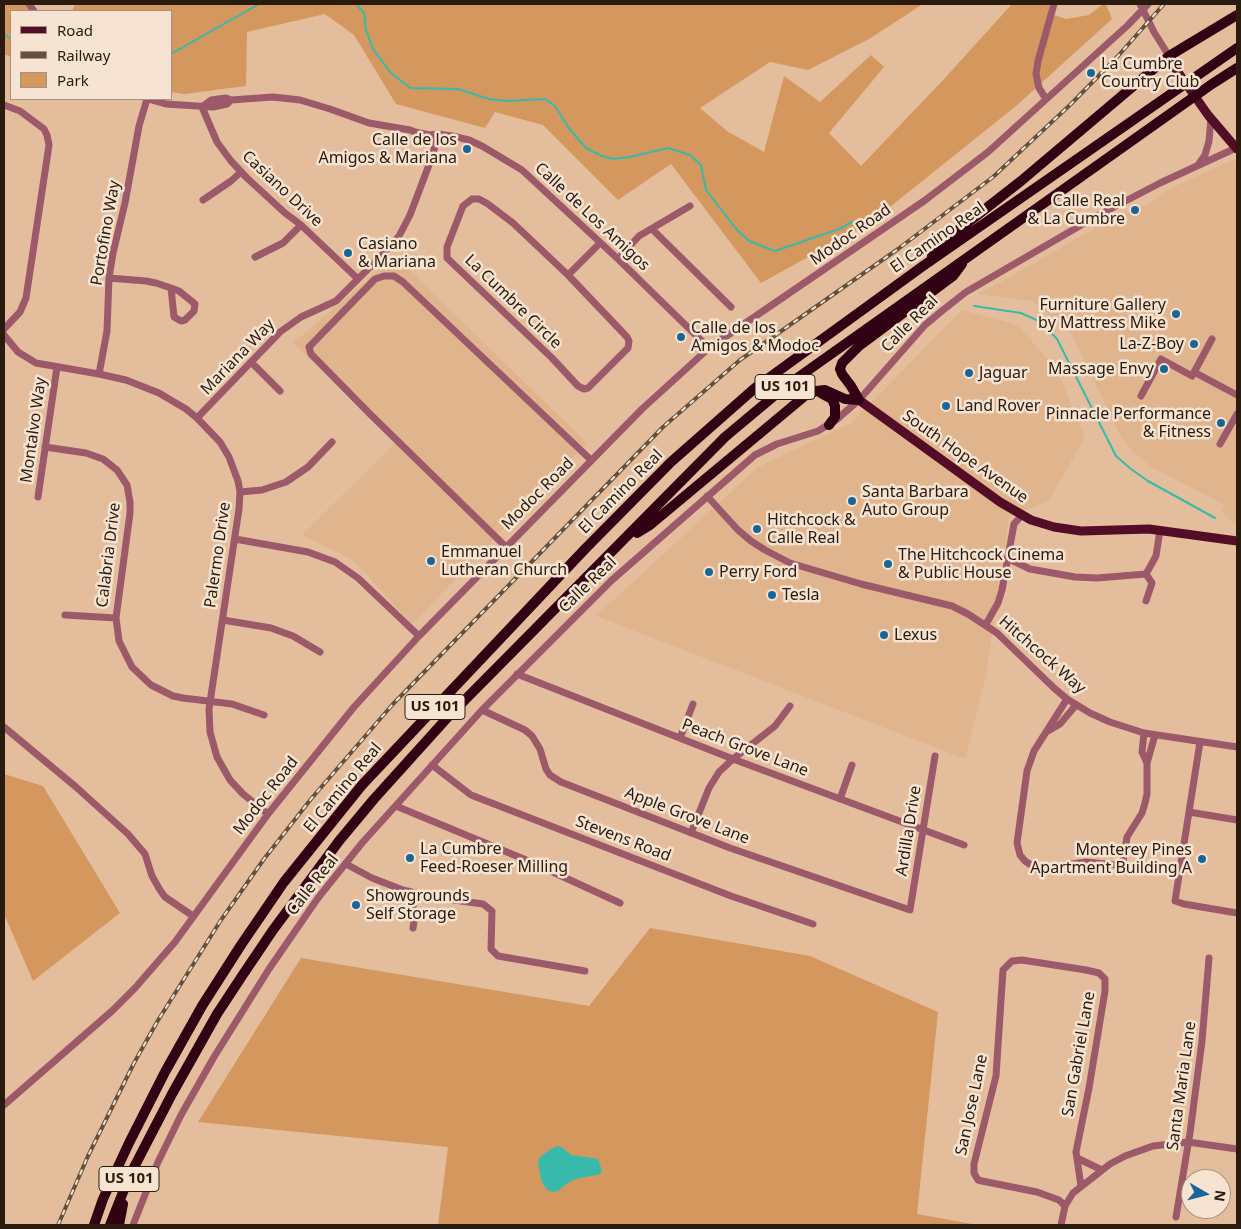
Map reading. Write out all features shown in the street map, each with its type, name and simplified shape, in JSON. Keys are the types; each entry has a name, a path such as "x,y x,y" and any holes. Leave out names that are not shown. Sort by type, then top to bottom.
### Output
{"highway":[{"path":"923,266 943,242 1171,61 1237,15"},
{"name":"El Camino Real","path":"94,1225 103,1198 161,1081 202,1006 284,882 362,785 585,549 671,462 755,388 923,266 1237,48"},
{"name":"El Camino Real","path":"110,1225 130,1177 172,1094 218,1014 273,930 328,856 374,799 448,716 725,437 786,386 1237,68"},
{"path":"859,400 842,374 840,368 842,362 859,346 953,276 968,256"},
{"path":"622,542 650,525 806,395 825,390 845,399 859,400"},
{"path":"816,391 832,399 836,406 835,417 829,425"},
{"path":"119,1225 130,1177"},
{"path":"90,1225 103,1198"}],"main road":[{"path":"1171,61 1211,118 1237,148"},
{"name":"South Hope Avenue","path":"859,400 1000,502 1022,515 1054,527 1081,532 1131,529 1160,530 1237,541"}],"street":[{"path":"1046,99 1039,88 1036,74 1054,4"},
{"path":"1140,4 1171,61"},
{"name":"Modoc Road","path":"4,1106 112,1011 135,988 169,948 268,814 354,707 419,636 642,409 710,348 924,201 988,152 1127,26 1148,4"},
{"name":"Calle de Los Amigos","path":"152,100 166,104 202,107 211,100 226,98 231,100 273,97 300,100 369,123 410,130 415,128 423,129 469,140 522,170 710,348"},
{"name":"Portofino Way","path":"99,374 107,331 109,278 113,252 125,203 138,126 148,100"},
{"path":"4,105 20,111 44,129 49,138 49,145 26,298 20,312 4,329"},
{"name":"Casiano Drive","path":"202,107 217,142 241,172 358,279"},
{"path":"1196,166 1205,155 1209,141 1211,118"},
{"name":"Mariana Way","path":"197,418 287,326 336,301 394,241 406,224 432,157 438,134"},
{"name":"Calle Real","path":"134,1225 158,1162 181,1115 274,962 318,898 396,806 482,710 612,580 707,496 762,451 777,444 818,431 829,425 859,400 908,343 957,298 988,278 1100,215 1196,166 1237,148"},
{"path":"203,200 241,172"},
{"name":"La Cumbre Circle","path":"475,199 488,204 514,223 568,275 610,318 629,341 626,351 588,388 584,389 578,386 476,284 449,261 446,247 463,206 468,201 475,199"},
{"path":"618,259 640,236 690,206"},
{"path":"255,257 283,243 301,225"},
{"path":"652,229 731,307"},
{"path":"568,275 600,243"},
{"path":"506,547 311,354 309,347 322,333 375,279 384,276 394,276 403,282 591,460"},
{"path":"109,278 146,281 170,288 186,296 195,304 194,311 185,320 181,321 174,317 170,288"},
{"name":"Palermo Drive","path":"4,335 12,346 36,363 126,380 159,392 197,418 220,442 229,457 235,470 240,492 212,701 209,709 210,732 222,767 230,780 243,794 268,814"},
{"path":"1141,396 1161,359 1192,376 1212,339"},
{"path":"251,362 280,391"},
{"name":"Montalvo Way","path":"38,497 57,367"},
{"path":"1194,372 1237,395"},
{"path":"1220,444 1237,414"},
{"path":"240,492 262,490 286,482 308,467 332,442"},
{"name":"Calabria Drive","path":"45,448 86,453 103,459 117,470 127,485 130,513 116,628 122,649 132,667 161,691 173,696 242,706 264,715"},
{"name":"Hitchcock Way","path":"707,496 738,530 751,541 790,563 861,584 952,606 986,624 998,633 1066,698 1110,722 1144,733 1237,747"},
{"path":"986,624 998,603 1014,524 1022,515"},
{"path":"1146,574 1156,556 1160,530"},
{"path":"235,539 308,552 335,562 358,578 419,636"},
{"path":"1007,558 1030,569 1075,577 1097,578 1146,574"},
{"path":"1146,574 1152,583 1146,601"},
{"path":"66,615 116,618"},
{"path":"223,620 262,626 283,632 320,652"},
{"name":"Peach Grove Lane","path":"518,674 733,759 964,845"},
{"path":"1066,698 1030,760 1016,842 1020,856 1037,870 1086,862 1116,865 1122,862 1127,837 1142,813 1145,803 1147,794 1147,763 1155,735"},
{"path":"680,738 694,704"},
{"path":"1046,732 1060,724 1076,705"},
{"path":"691,833 712,782 719,772 775,726 790,706"},
{"name":"Apple Grove Lane","path":"482,710 525,730 532,736 540,749 546,769 550,775 561,782 730,848 910,910"},
{"path":"4,727 76,787 128,834 145,854 152,876 160,890 193,916"},
{"path":"1144,733 1142,752 1147,763"},
{"path":"1200,742 1175,901 1237,913"},
{"name":"Ardilla Drive","path":"910,910 935,756"},
{"path":"840,799 852,765"},
{"name":"Stevens Road","path":"432,766 471,796 732,896 813,924"},
{"path":"396,806 531,862 620,903"},
{"path":"1189,812 1237,820"},
{"path":"346,864 372,878 403,890 432,897 483,904 489,908 493,917 491,949 498,956 585,971"},
{"path":"403,890 416,914 413,928"},
{"name":"Santa Maria Lane","path":"1176,1217 1202,1041 1209,958"},
{"name":"San Gabriel Lane","path":"1003,973 1005,966 1012,960 1022,960 1086,970 1099,973 1105,979 1105,991 1089,1088 1076,1152 1081,1186"},
{"name":"San Jose Lane","path":"1003,973 996,1076 974,1164 974,1173 978,1180 1037,1192 1059,1200 1065,1206"},
{"path":"1060,1225 1065,1206 1073,1193 1102,1170 1125,1156 1162,1144 1188,1142 1237,1149"},
{"path":"1077,1158 1102,1170"}],"shaded area":[{"path":"1234,159 1237,163 1237,525 1222,512 1225,505 1153,468 1135,454 1121,437 1071,333 1032,301 977,294 1104,223 1151,203 1165,191"},
{"path":"395,256 587,443 412,624 353,560 302,535 397,441 293,343"},
{"path":"962,310 1017,325 1056,368 1085,438 1048,501 1009,517 986,676 965,759 596,616 758,467 851,423"}],"green space":[{"path":"4,4 29,4 33,10 10,10 10,57 4,54"},
{"path":"75,4 923,4 869,39 808,70 770,62 700,108 727,131 764,152 784,76 820,102 871,55 884,67 829,133 861,166 1012,4 1050,4 1048,13 1066,19 1089,15 1103,4 1106,4 1112,19 1016,106 870,223 761,283 671,164 618,200 543,125 495,112 485,128 396,104 354,35 325,14 247,32 246,86 184,94 172,92 172,10 72,10"},
{"path":"4,774 43,786 120,913 33,981 4,914"},
{"path":"650,928 810,956 938,1012 917,1214 978,1225 438,1225 448,1147 198,1122 301,958 589,1006"}],"water":[{"path":"558,1146 571,1155 598,1159 602,1171 600,1174 576,1179 558,1191 547,1190 541,1180 538,1161 541,1156"}],"waterway":[{"path":"172,53 259,4"},
{"path":"356,4 364,13 366,30 373,49 390,72 410,88 458,89 489,99 507,101 545,99 555,106 568,127 586,148 613,159 668,148 690,155 701,165 706,190 737,230 749,241 775,251 839,229 852,222 857,223"},
{"path":"4,34 10,38"},
{"path":"974,306 1021,313 1041,322 1057,339 1116,456 1148,481 1215,518"}],"railway":[{"path":"58,1225 88,1156 134,1063 157,1022 221,920 264,859 311,799 393,704 663,427 740,360 898,249 993,177 1071,104 1118,56 1164,4"}],"place":[{"name":"La Cumbre Country Club","path":"1091,73"},
{"name":"Calle de los Amigos & Mariana","path":"467,149"},
{"name":"Calle Real & La Cumbre","path":"1135,210"},
{"name":"Casiano & Mariana","path":"348,253"},
{"name":"Furniture Gallery by Mattress Mike","path":"1176,314"},
{"name":"Calle de los Amigos & Modoc","path":"681,337"},
{"name":"La-Z-Boy","path":"1194,344"},
{"name":"Massage Envy","path":"1164,369"},
{"name":"Jaguar","path":"969,373"},
{"name":"Land Rover","path":"946,406"},
{"name":"Pinnacle Performance & Fitness","path":"1221,423"},
{"name":"Santa Barbara Auto Group","path":"852,501"},
{"name":"Hitchcock & Calle Real","path":"757,529"},
{"name":"Emmanuel Lutheran Church","path":"431,561"},
{"name":"The Hitchcock Cinema & Public House","path":"888,564"},
{"name":"Perry Ford","path":"709,572"},
{"name":"Tesla","path":"772,595"},
{"name":"Lexus","path":"884,635"},
{"name":"La Cumbre Feed-Roeser Milling","path":"410,858"},
{"name":"Monterey Pines Apartment Building A","path":"1202,859"},
{"name":"Showgrounds Self Storage","path":"356,905"}]}
